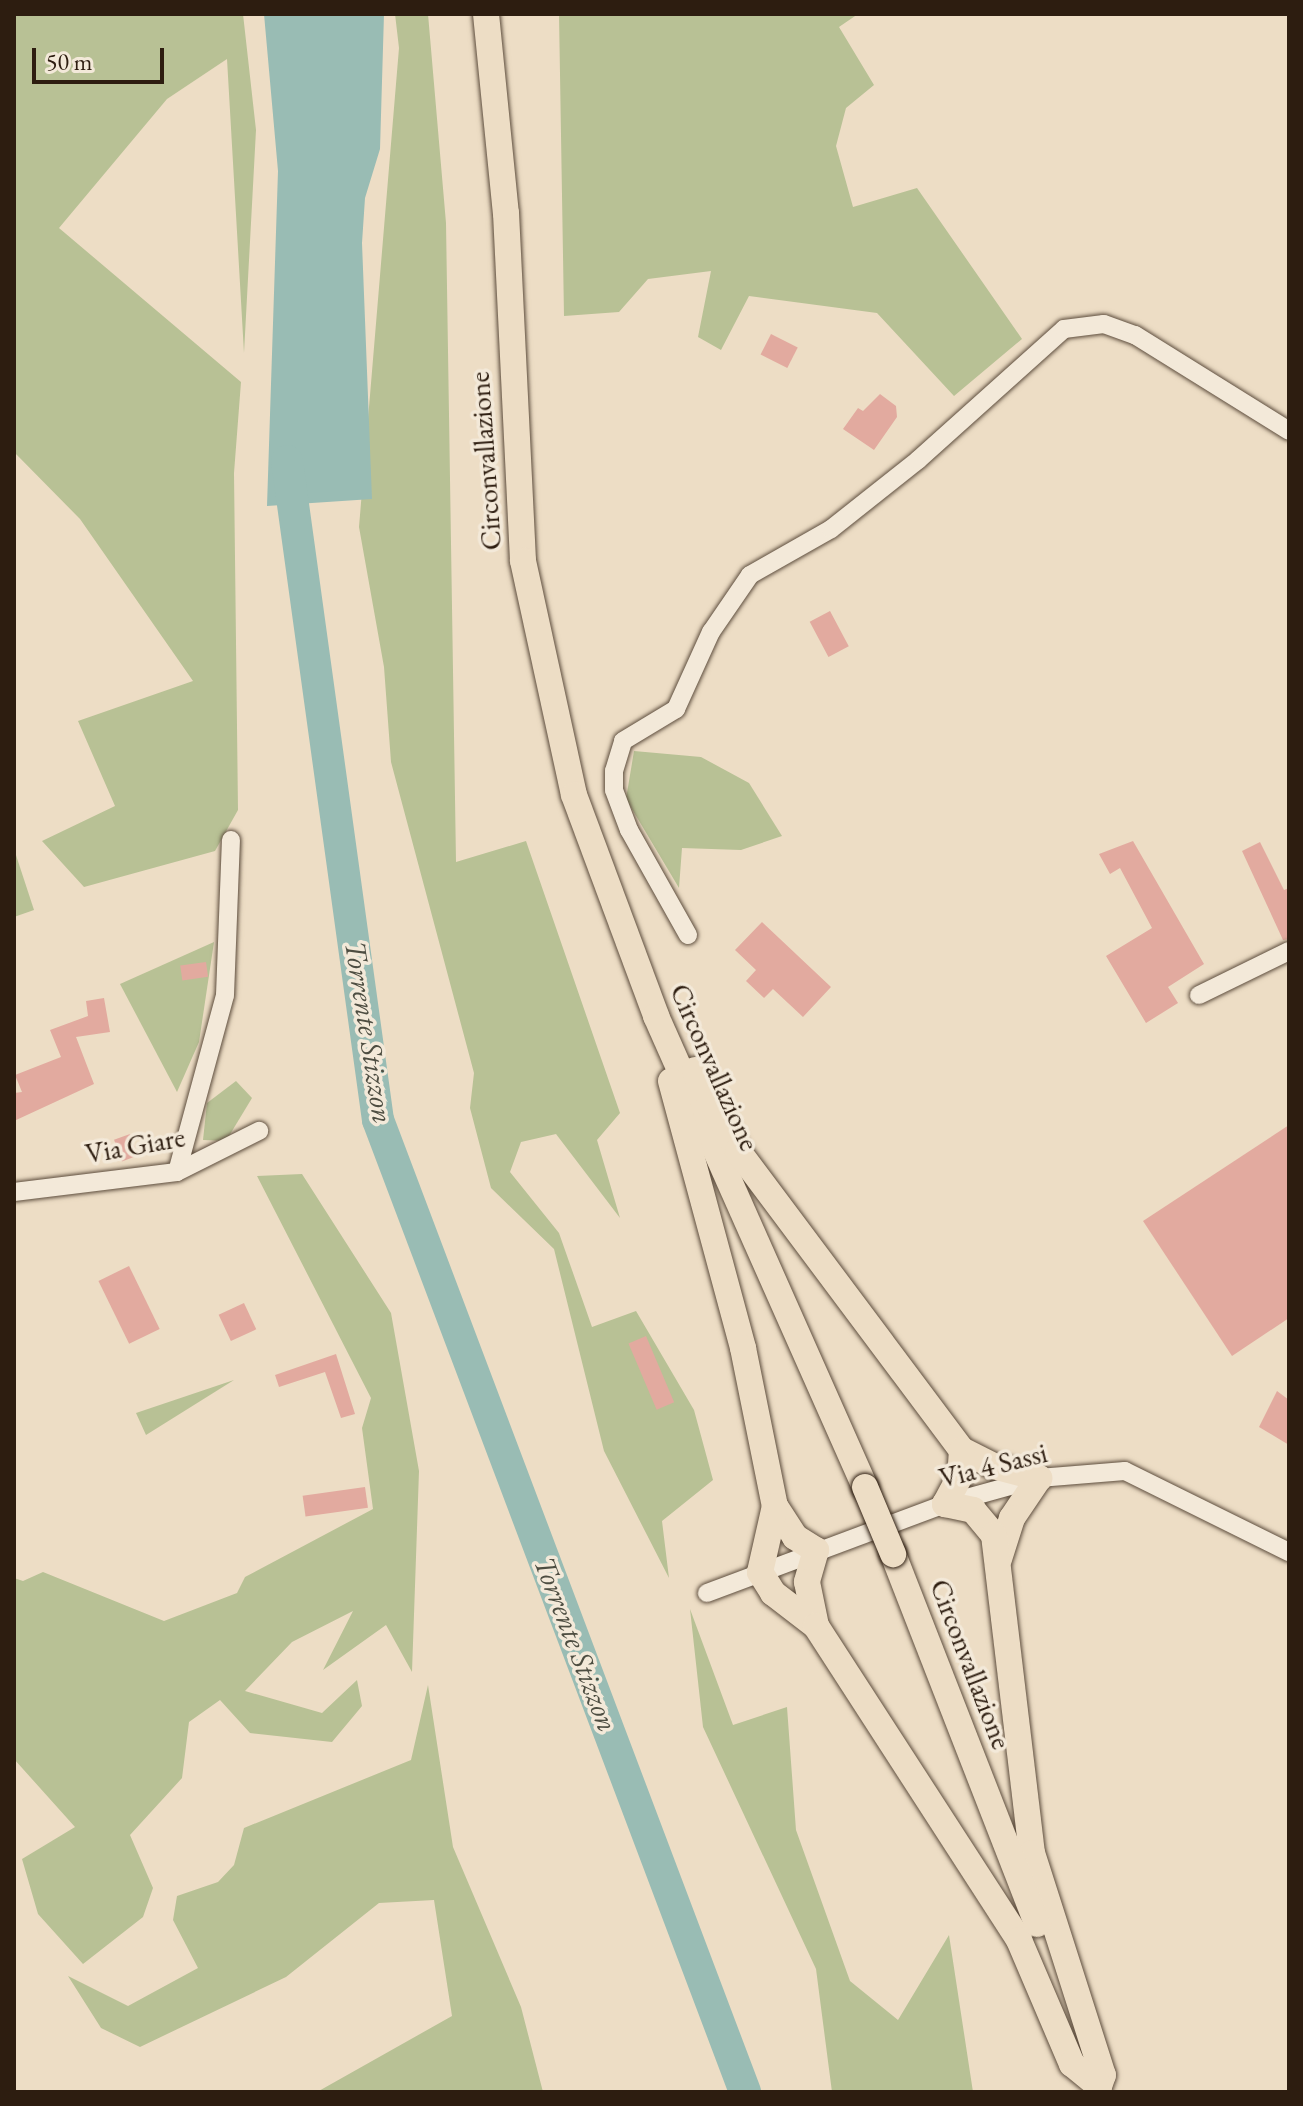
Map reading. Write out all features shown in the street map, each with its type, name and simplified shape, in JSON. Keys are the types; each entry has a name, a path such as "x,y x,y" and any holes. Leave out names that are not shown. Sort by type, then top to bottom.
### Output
{"highway":[{"name":"Circonvallazione","path":"486,14 506,213 523,561 574,795 675,1058 893,1554 1100,2089"},
{"path":"816,1626 807,1582 816,1550 795,1537 775,1506 743,1348 671,1081 675,1058 702,1074 738,1151 962,1450 993,1466 1039,1478 1012,1518 999,1559"},
{"path":"775,1506 760,1572 773,1593 816,1626 1019,1940 1072,2064 1100,2089 1103,2075 1032,1853 999,1559 985,1521 973,1510 945,1504 960,1476 962,1450"}],"street":[{"path":"688,935 629,830 614,790 614,771 623,741 676,709 711,632 750,575 831,529 918,460 1064,329 1104,324 1135,335 1289,431"},
{"path":"177,1172 225,995 231,840"},
{"path":"1199,995 1289,951"},
{"name":"Via Giare","path":"14,1192 177,1172 259,1131"},
{"name":"Via 4 Sassi","path":"707,1593 945,1504 1039,1478 1125,1471 1289,1552"}],"green space":[{"path":"14,14 243,14 256,130 244,353 227,59 167,99 59,228 241,382 234,473 238,810 215,851 84,887 42,841 115,806 78,721 193,681 80,519 14,452"},
{"path":"395,14 428,14 446,223 456,862 526,841 620,1113 597,1140 620,1218 556,1134 521,1142 510,1172 559,1233 592,1327 636,1311 694,1410 713,1480 662,1521 669,1578 604,1451 554,1249 491,1188 470,1108 474,1073 391,762 384,667 359,527 399,48"},
{"path":"559,14 858,14 839,27 874,85 846,108 836,146 853,207 917,188 1022,339 954,396 877,313 749,296 721,350 698,337 711,271 648,279 619,312 564,316"},
{"path":"634,751 701,757 749,783 782,836 741,850 682,848 679,888 626,799"},
{"path":"14,849 34,910 14,917"},
{"path":"214,942 199,1042 177,1092 120,984"},
{"path":"236,1081 252,1098 226,1141 203,1140 207,1103"},
{"path":"302,1174 391,1313 419,1471 412,1672 386,1625 323,1670 353,1611 292,1642 245,1691 322,1713 357,1680 362,1706 332,1742 250,1733 220,1700 189,1722 182,1778 130,1835 153,1888 143,1917 83,1964 38,1914 22,1859 75,1827 14,1759 14,1578 23,1581 43,1572 164,1621 237,1593 245,1577 373,1509 362,1428 371,1398 257,1176"},
{"path":"234,1380 146,1435 136,1413"},
{"path":"690,1609 733,1725 787,1707 796,1830 850,1981 898,2020 949,1935 973,2092 832,2092 816,1969 703,1727"},
{"path":"428,1685 453,1847 521,2007 543,2092 317,2092 452,2016 434,1900 379,1903 286,1977 140,2047 101,2028 68,1976 128,2006 198,1968 173,1920 177,1896 218,1882 234,1865 244,1828 411,1760"}],"water":[{"path":"264,14 384,14 380,149 365,198 362,243 372,499 267,506 278,171"}],"building":[{"path":"771,334 798,348 787,368 761,354"},
{"path":"880,394 896,406 897,417 874,450 843,429 858,408 863,411"},
{"path":"830,611 849,646 828,657 810,622"},
{"path":"1133,841 1204,964 1168,987 1178,1003 1146,1023 1106,956 1152,928 1120,868 1110,874 1099,854"},
{"path":"1260,842 1284,890 1289,888 1289,939 1283,940 1242,851"},
{"path":"762,922 831,987 803,1017 773,989 764,998 746,981 756,970 735,950"},
{"path":"206,962 208,977 182,980 180,966"},
{"path":"104,998 110,1032 76,1037 94,1084 14,1121 14,1093 22,1092 15,1075 61,1057 50,1030 88,1016 86,1001"},
{"path":"1289,1125 1289,1318 1232,1356 1143,1221"},
{"path":"130,1134 138,1156 122,1161 114,1140"},
{"path":"129,1266 160,1329 129,1344 98,1281"},
{"path":"244,1303 256,1329 231,1341 219,1315"},
{"path":"646,1336 674,1402 657,1410 629,1343"},
{"path":"336,1354 355,1414 341,1418 325,1372 279,1387 275,1375"},
{"path":"1277,1391 1289,1400 1289,1445 1259,1427"},
{"path":"365,1487 368,1508 306,1517 303,1496"}],"waterway":[{"name":"Torrente Stizzon","path":"287,461 378,1120 745,2092"}]}
